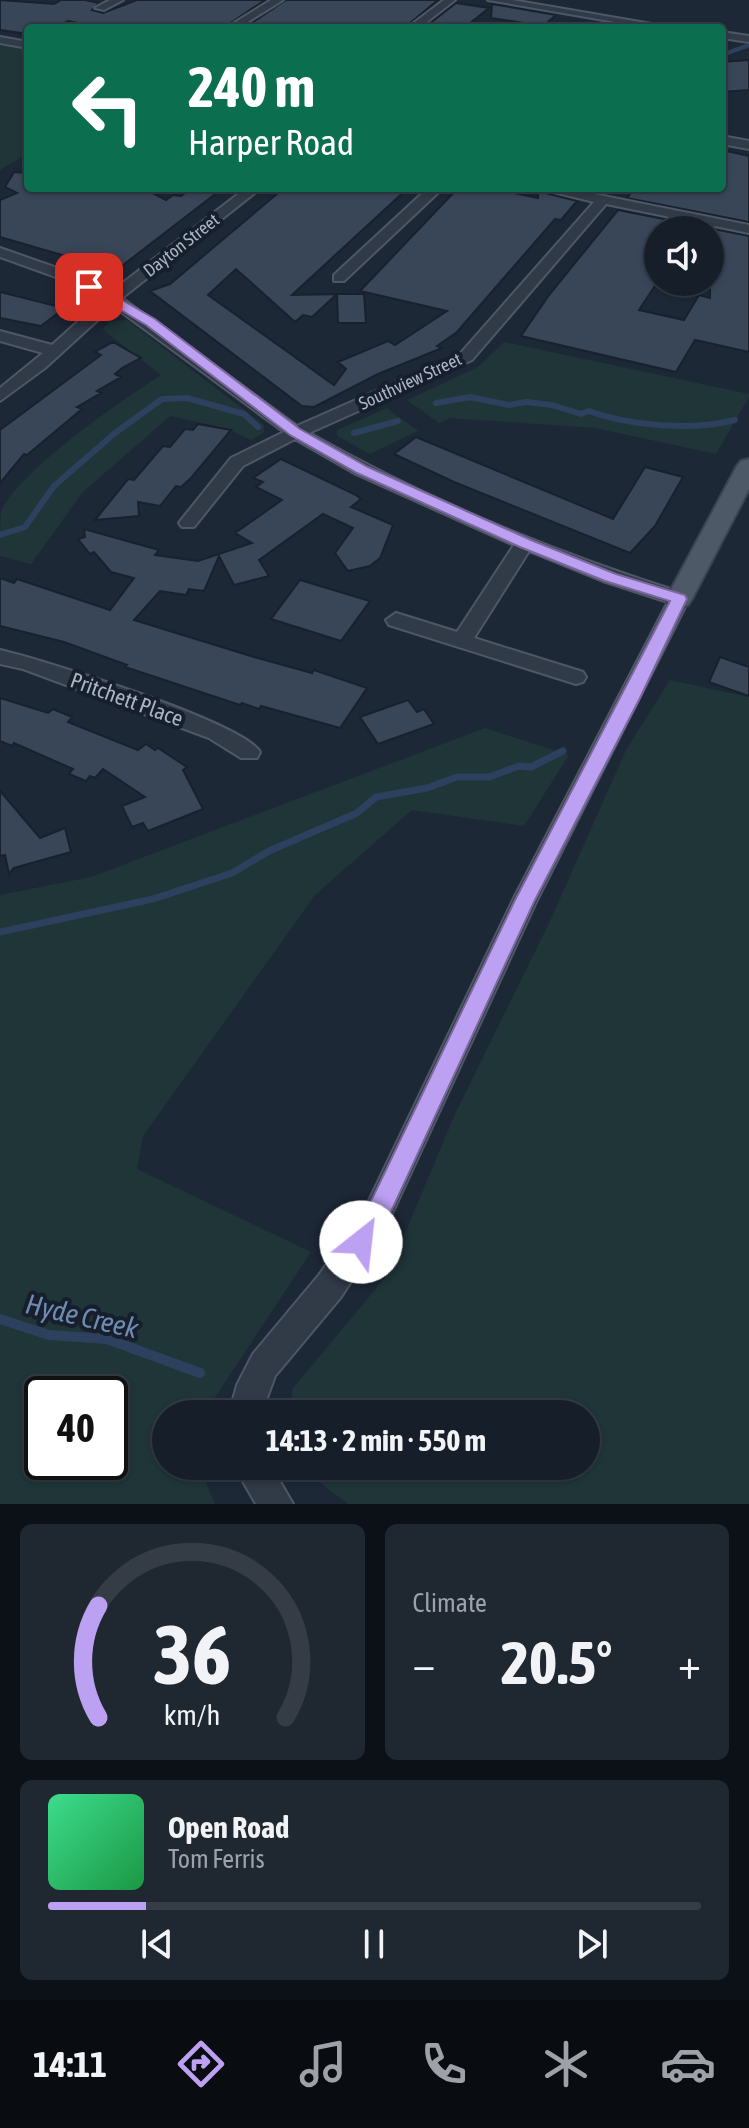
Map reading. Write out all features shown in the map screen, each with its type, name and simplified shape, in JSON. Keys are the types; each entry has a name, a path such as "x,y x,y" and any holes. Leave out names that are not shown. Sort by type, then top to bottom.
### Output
{"main road":[{"path":"679,599 749,466"}],"street":[{"path":"100,8 118,0"},
{"path":"238,24 278,0"},
{"path":"417,24 450,0"},
{"path":"493,0 645,24"},
{"path":"726,36 749,39"},
{"path":"0,40 24,44"},
{"path":"726,141 749,145"},
{"name":"Dayton Street","path":"0,396 113,299 249,192"},
{"path":"339,278 432,192"},
{"path":"564,192 749,229"},
{"name":"Southview Street","path":"188,523 237,462 295,432 466,357 603,200"},
{"path":"0,252 72,278 113,299 158,327 295,432 389,483 610,577 679,599 525,900 374,1221 330,1286 264,1365 249,1400"},
{"path":"0,336 55,351"},
{"path":"462,641 526,543"},
{"path":"396,620 576,677"},
{"name":"Pritchett Place","path":"0,657 27,663 217,732 249,752"},
{"path":"260,1480 276,1504"}],"green space":[{"path":"0,43 24,47 24,155 0,170"},
{"path":"127,320 264,425 264,432 251,440 228,429 170,416 82,493 31,564 0,556 1,512 11,495 49,457 161,375 102,329 111,321"},
{"path":"504,342 749,394 749,397 716,454 595,428 450,418 439,423 407,400 478,367"},
{"path":"387,408 418,431 370,454 337,436 337,430"},
{"path":"670,680 749,697 749,1504 348,1504 316,1480 600,1480 600,1400 291,1400 293,1388 388,1274 455,1114 550,921 626,750"},
{"path":"485,728 569,755 524,826 412,810 315,895 143,1136 137,1169 311,1252 213,1400 152,1400 152,1480 205,1480 215,1504 0,1504 0,895 91,877"}],"building":[{"path":"0,0 54,4 61,0 85,0 99,3 92,10 103,13 137,0 265,0 229,24 84,24 68,21 62,24 24,24 24,33 0,30"},
{"path":"286,0 438,0 409,24 250,24"},
{"path":"456,3 489,8 469,24 429,24"},
{"path":"492,4 556,15 545,24 491,18"},
{"path":"749,60 749,90 726,92 726,62"},
{"path":"726,151 749,156 749,222 627,198 632,192 726,192"},
{"path":"14,172 24,173 24,192 151,192 166,200 186,192 218,192 114,272 87,276 81,273 93,264 0,237 0,200 17,193 5,187"},
{"path":"279,192 404,192 292,295 337,294 312,317 303,315 295,322 236,269 208,295 334,385 346,369 338,362 388,341 395,345 447,311 360,291 454,192 509,192 538,198 538,192 542,192 577,201 561,220 555,219 457,332 437,346 442,348 378,374 314,407 302,406 150,291 170,284"},
{"path":"618,210 648,216 644,216 644,296 648,296 639,310 684,320 698,296 724,296 724,231 749,236 749,352 695,340 676,372 521,336 549,295"},
{"path":"0,292 62,310 41,326 0,318"},
{"path":"337,294 364,294 366,323 338,323"},
{"path":"113,342 141,358 122,368 115,374 121,377 77,407 82,409 27,455 24,454 0,483 0,430 101,355 95,352"},
{"path":"198,424 231,430 191,478 181,487 176,486 160,506 138,502 139,516 95,520 128,479 134,480 163,446 170,447 185,429 193,430"},
{"path":"416,437 613,519 645,467 683,477 655,526 630,553 454,482 394,454"},
{"path":"281,459 356,495 361,499 351,507 393,525 380,558 370,566 348,571 335,553 353,528 323,514 259,560 269,576 234,585 219,556 204,591 189,589 186,595 160,591 134,620 254,657 312,673 314,670 367,688 340,728 261,706 259,709 240,705 125,667 127,665 64,642 0,626 0,578 14,583 17,579 110,610 134,578 111,572 94,552 90,554 78,539 85,537 84,529 159,550 155,555 198,561 252,543 235,533 282,500 256,487 263,482 253,478"},
{"path":"300,580 370,601 341,641 271,619"},
{"path":"720,657 749,667 749,696 709,682"},
{"path":"0,698 48,713 53,709 72,717 68,722 138,750 146,744 155,750 158,748 187,767 183,770 203,809 148,831 143,823 132,827 122,806 145,797 103,769 95,778 90,776 86,781 69,774 73,769 14,743 12,746 0,741"},
{"path":"408,700 417,712 424,709 434,724 378,744 360,717"},
{"path":"0,791 40,838 65,828 71,852 14,868 9,874 5,855 0,856"}],"waterway":[{"path":"726,54 749,45"},
{"path":"0,535 25,527 54,486 115,433 162,399 187,398"},
{"path":"187,398 244,414 258,427"},
{"path":"436,403 464,398"},
{"path":"464,398 475,398"},
{"path":"464,398 475,398"},
{"path":"475,398 509,405 526,402 552,405 581,414 589,411 661,425 700,425 735,420"},
{"path":"354,433 398,421"},
{"path":"0,932 153,899 232,873 269,851 357,813 376,797 427,788 457,777 489,777 519,766 531,767 563,751"},
{"name":"Hyde Creek","path":"0,1319 49,1335 107,1339 200,1373"}],"route":[{"path":"89,287 150,322 295,432 362,470 526,543 610,577 679,599 525,900 374,1221 361,1242"}]}
